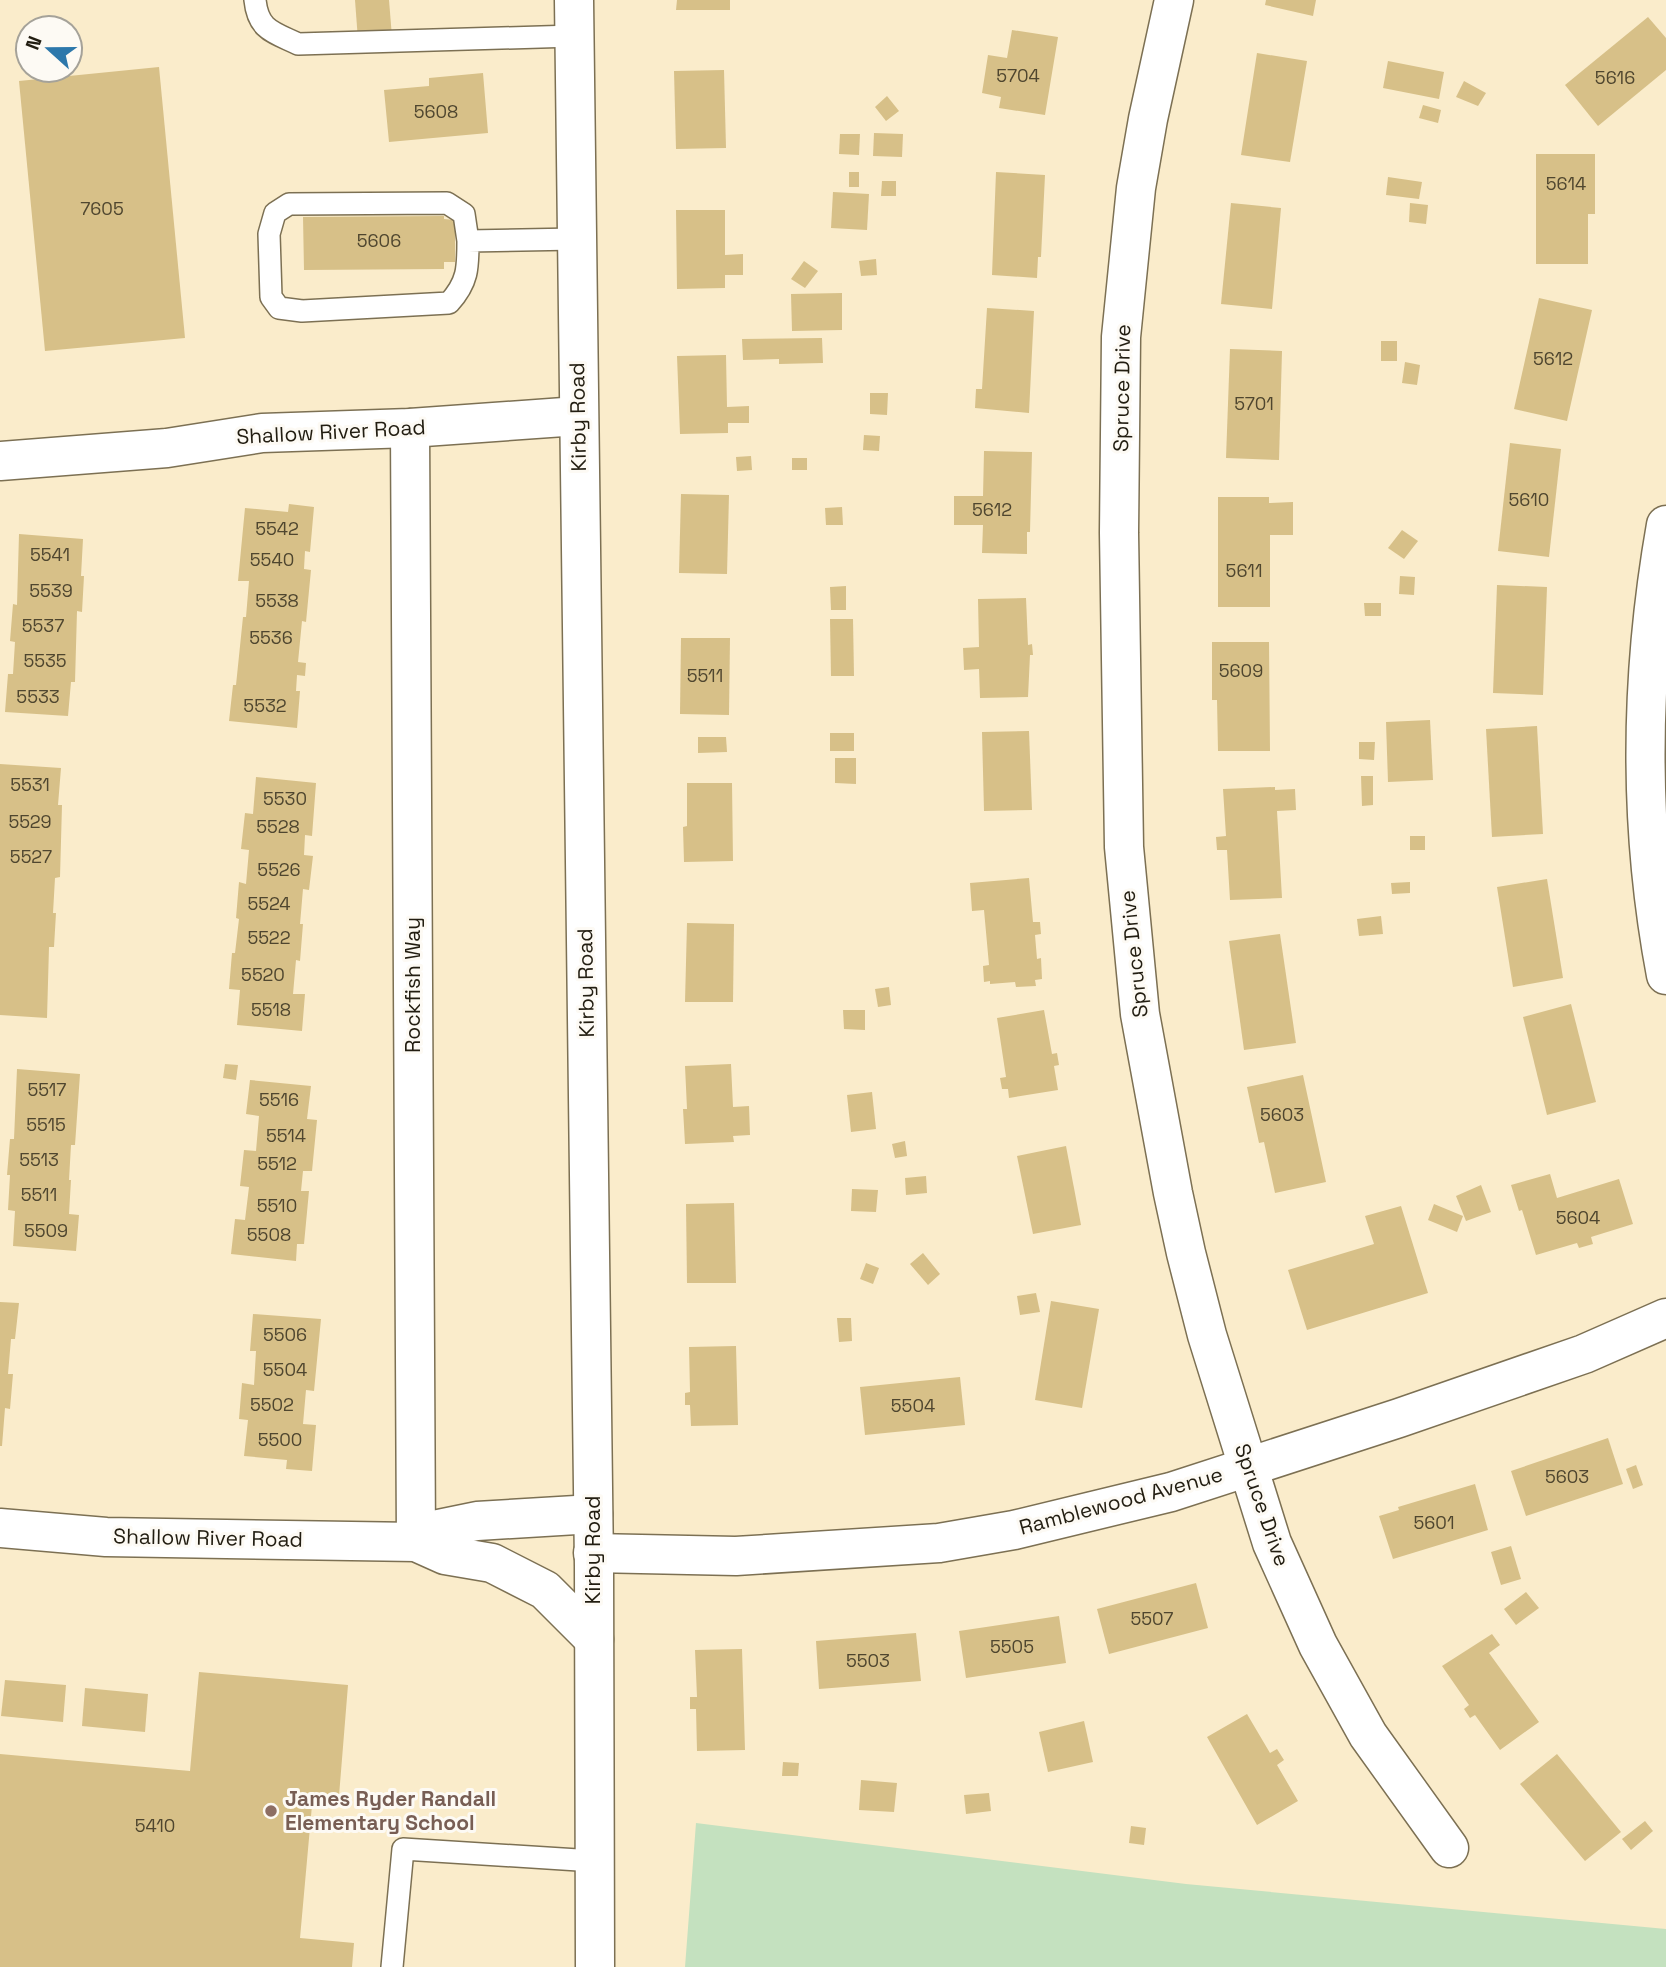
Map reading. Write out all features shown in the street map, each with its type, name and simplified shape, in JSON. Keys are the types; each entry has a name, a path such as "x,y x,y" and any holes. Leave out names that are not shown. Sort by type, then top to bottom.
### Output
{"street":[{"name":"Spruce Drive","path":"1174,0 1147,119 1136,188 1121,337 1119,546 1124,847 1140,1014 1172,1193 1207,1335 1272,1543 1318,1645 1368,1735 1449,1848"},
{"name":"Kirby Road","path":"574,18 593,1514 595,1967"},
{"name":"Shallow River Road","path":"0,461 167,448 262,433 411,428 578,416"},
{"name":"Rockfish Way","path":"411,428 415,1542"},
{"path":"1666,525 1657,575 1649,663 1646,768 1647,843 1655,918 1666,975"},
{"name":"Ramblewood Avenue","path":"593,1553 736,1556 939,1543 1014,1530 1171,1492 1248,1467 1584,1354 1666,1318"},
{"name":"Shallow River Road","path":"415,1542 438,1529 477,1521 593,1514"},
{"name":"Shallow River Road","path":"0,1528 106,1536 415,1542 445,1555 492,1563 545,1590 594,1639"}],"lane":[{"path":"255,0 257,13 264,27 298,44 574,18"},
{"path":"447,203 464,214 468,241 467,274 458,293 449,303 302,311 279,308 271,297 269,234 275,214 289,204 447,203"},
{"path":"468,241 576,239"},
{"path":"392,1967 403,1849 594,1861"}],"green space":[{"path":"696,1823 1186,1884 1666,1929 1666,1967 685,1967"}],"building":[{"path":"355,0 389,0 392,37 358,40"},
{"path":"677,0 730,0 730,10 676,10"},
{"path":"1266,0 1316,0 1313,16 1265,5"},
{"path":"1648,17 1666,38 1666,70 1598,126 1565,85"},
{"path":"1012,30 1058,37 1045,115 999,108 1001,97 982,93 988,55 1007,58"},
{"path":"1257,53 1307,61 1290,162 1241,155"},
{"path":"1388,61 1444,72 1439,99 1383,88"},
{"path":"159,67 185,338 45,351 19,84 84,84 84,74"},
{"path":"724,70 726,148 676,149 674,71"},
{"path":"483,73 488,133 389,142 384,90 429,86 429,78"},
{"path":"1464,81 1486,93 1478,106 1456,97"},
{"path":"887,96 899,111 886,121 875,107"},
{"path":"1423,105 1441,110 1438,123 1419,118"},
{"path":"874,133 903,134 902,157 873,156"},
{"path":"840,134 860,134 859,155 839,154"},
{"path":"1536,154 1595,154 1595,214 1588,214 1588,264 1536,264"},
{"path":"849,172 859,172 859,187 849,187"},
{"path":"996,172 1045,175 1041,257 1038,257 1037,278 992,275"},
{"path":"1388,177 1422,182 1419,199 1386,195"},
{"path":"882,181 896,181 896,196 881,196"},
{"path":"833,192 869,194 867,230 831,228"},
{"path":"1231,203 1281,208 1272,309 1221,304"},
{"path":"1410,203 1428,205 1426,224 1409,222"},
{"path":"676,210 725,210 725,255 743,254 743,275 725,275 725,288 677,289"},
{"path":"444,216 444,219 455,220 455,262 444,262 444,269 304,270 303,217"},
{"path":"876,259 877,275 861,276 859,261"},
{"path":"804,261 818,271 805,288 791,279"},
{"path":"842,293 842,330 792,331 791,294"},
{"path":"1539,298 1592,310 1567,421 1514,409"},
{"path":"987,308 1034,311 1029,413 975,408 976,389 982,389"},
{"path":"822,338 823,363 779,364 779,359 743,360 742,339"},
{"path":"1381,341 1397,341 1397,361 1381,361"},
{"path":"1230,349 1282,351 1279,460 1226,458"},
{"path":"726,355 727,407 749,406 749,423 728,423 728,433 680,434 677,356"},
{"path":"1405,362 1420,365 1417,385 1402,383"},
{"path":"870,393 888,393 887,415 870,414"},
{"path":"864,435 880,436 879,451 863,450"},
{"path":"1510,443 1561,449 1549,557 1498,551"},
{"path":"984,451 1032,452 1027,554 982,553 983,525 954,525 954,496 983,496"},
{"path":"751,456 752,470 737,471 736,457"},
{"path":"792,458 807,458 807,470 792,470"},
{"path":"681,494 729,495 727,574 679,573"},
{"path":"1218,497 1269,497 1269,503 1293,502 1293,535 1270,535 1270,607 1218,607"},
{"path":"289,504 314,507 310,552 305,551 304,569 311,570 306,622 302,621 298,662 306,663 305,676 297,675 296,691 300,691 297,728 229,721 233,685 236,685 243,617 246,617 249,581 238,581 245,508 288,512"},
{"path":"842,507 843,525 826,525 825,508"},
{"path":"1402,530 1418,541 1404,559 1388,548"},
{"path":"19,534 83,539 82,612 77,611 75,682 71,682 68,716 5,712 8,674 13,674 15,642 10,641 13,604 17,605"},
{"path":"1400,576 1415,577 1414,595 1399,594"},
{"path":"1497,585 1547,587 1543,695 1493,693"},
{"path":"846,586 846,610 831,610 830,587"},
{"path":"1026,598 1028,645 1032,644 1033,655 1030,655 1028,697 980,698 979,669 964,670 963,648 979,647 978,599"},
{"path":"1364,603 1381,603 1381,616 1365,616"},
{"path":"830,619 853,619 854,676 831,676"},
{"path":"681,638 730,638 729,715 680,714"},
{"path":"1212,642 1269,642 1270,751 1218,751 1217,700 1212,700"},
{"path":"1430,720 1433,780 1388,782 1386,722"},
{"path":"1537,726 1543,834 1492,837 1486,729"},
{"path":"1029,731 1032,810 984,811 982,732"},
{"path":"830,733 854,733 854,751 830,751"},
{"path":"698,737 726,737 727,752 698,753"},
{"path":"1359,742 1375,742 1374,760 1359,759"},
{"path":"835,758 856,758 856,784 835,783"},
{"path":"0,764 61,768 58,805 62,805 60,877 55,878 53,913 56,913 54,947 49,947 47,1018 0,1015"},
{"path":"1361,776 1373,776 1373,805 1362,806"},
{"path":"256,777 316,783 312,836 305,835 304,855 313,856 309,890 303,889 300,961 296,960 293,994 305,994 302,1031 237,1025 240,990 229,989 232,953 235,953 239,919 236,918 239,882 246,884 249,850 241,849 245,813 253,814"},
{"path":"687,783 732,783 733,861 684,862 683,827 687,826"},
{"path":"1275,787 1275,790 1295,789 1296,810 1277,811 1282,898 1230,900 1227,850 1217,850 1216,837 1226,836 1223,789"},
{"path":"1410,836 1425,836 1425,850 1410,850"},
{"path":"1029,878 1033,922 1040,922 1041,934 1035,935 1037,959 1041,958 1042,979 1035,980 1036,986 1016,987 1015,982 984,982 983,966 989,965 984,910 972,911 970,883"},
{"path":"1547,879 1563,978 1513,987 1497,887"},
{"path":"1410,882 1410,893 1392,894 1391,883"},
{"path":"1381,916 1383,934 1359,936 1357,919"},
{"path":"687,923 734,924 733,1002 685,1002"},
{"path":"1280,934 1296,1043 1244,1050 1229,941"},
{"path":"889,987 891,1005 878,1007 875,989"},
{"path":"1571,1004 1596,1102 1547,1115 1523,1017"},
{"path":"843,1010 865,1010 865,1030 844,1029"},
{"path":"1044,1010 1052,1054 1057,1053 1059,1065 1054,1066 1058,1090 1009,1098 1008,1089 1002,1089 1000,1078 1006,1077 997,1018"},
{"path":"225,1064 238,1065 236,1080 223,1078"},
{"path":"731,1064 733,1107 749,1106 750,1135 733,1136 734,1142 685,1144 685,1066"},
{"path":"17,1069 80,1074 75,1145 71,1145 69,1180 69,1214 79,1215 76,1251 13,1246 15,1211 8,1210 10,1175 7,1175 10,1139 14,1139"},
{"path":"1303,1075 1326,1182 1275,1193 1264,1142 1259,1143 1247,1087"},
{"path":"250,1080 311,1086 307,1119 317,1120 312,1171 303,1171 301,1191 309,1191 304,1244 297,1244 296,1261 231,1254 235,1219 245,1220 249,1187 240,1186 244,1150 256,1151 259,1116 246,1114"},
{"path":"872,1092 876,1129 851,1132 847,1095"},
{"path":"905,1141 907,1156 895,1158 892,1144"},
{"path":"1066,1146 1081,1225 1033,1234 1017,1156"},
{"path":"1550,1174 1557,1198 1619,1179 1633,1224 1591,1237 1593,1244 1579,1248 1577,1243 1536,1255 1511,1185"},
{"path":"926,1176 927,1193 906,1195 905,1178"},
{"path":"1481,1185 1491,1212 1466,1221 1456,1196"},
{"path":"852,1189 878,1190 876,1212 851,1211"},
{"path":"734,1203 736,1283 687,1283 686,1204"},
{"path":"1434,1204 1463,1216 1457,1232 1428,1220"},
{"path":"1401,1206 1428,1293 1307,1330 1288,1270 1374,1244 1365,1216"},
{"path":"923,1253 940,1274 928,1285 910,1264"},
{"path":"866,1263 879,1268 873,1284 860,1279"},
{"path":"1036,1293 1040,1312 1020,1315 1017,1296"},
{"path":"1051,1301 1099,1309 1082,1408 1035,1400"},
{"path":"0,1302 19,1303 15,1339 11,1339 8,1374 13,1374 10,1409 5,1408 2,1446 0,1446"},
{"path":"253,1314 321,1319 314,1391 306,1390 303,1424 316,1425 312,1471 286,1469 287,1460 244,1456 248,1420 239,1419 242,1383 254,1385 256,1351 250,1351"},
{"path":"837,1318 851,1318 852,1341 839,1342"},
{"path":"736,1346 738,1425 691,1426 690,1405 685,1405 685,1393 690,1392 689,1347"},
{"path":"960,1377 965,1425 865,1435 860,1387"},
{"path":"1608,1438 1623,1484 1526,1516 1511,1471"},
{"path":"1636,1465 1643,1485 1633,1489 1626,1469"},
{"path":"1475,1484 1488,1530 1393,1559 1379,1516 1399,1510 1398,1507"},
{"path":"1511,1546 1521,1579 1501,1585 1491,1552"},
{"path":"1196,1583 1208,1628 1109,1654 1097,1609"},
{"path":"1526,1592 1539,1608 1516,1625 1504,1609"},
{"path":"1059,1616 1066,1663 966,1678 959,1631"},
{"path":"916,1633 921,1681 819,1689 816,1641"},
{"path":"1492,1634 1500,1645 1489,1653 1539,1722 1500,1750 1475,1715 1470,1718 1464,1709 1469,1705 1442,1666"},
{"path":"742,1649 745,1750 697,1751 696,1709 690,1709 690,1697 697,1697 695,1650"},
{"path":"199,1672 348,1685 339,1796 313,1794 300,1938 354,1943 352,1967 0,1967 0,1754 190,1771"},
{"path":"5,1680 66,1685 63,1722 1,1716"},
{"path":"85,1688 148,1694 145,1732 82,1726"},
{"path":"1247,1714 1270,1753 1277,1749 1284,1760 1277,1765 1298,1801 1257,1825 1207,1737"},
{"path":"1084,1721 1093,1762 1048,1772 1039,1732"},
{"path":"1557,1754 1621,1832 1585,1861 1520,1784"},
{"path":"783,1762 799,1763 798,1776 782,1776"},
{"path":"861,1780 897,1783 894,1812 859,1810"},
{"path":"989,1793 991,1811 966,1814 964,1795"},
{"path":"1645,1821 1653,1831 1631,1850 1622,1839"},
{"path":"1131,1826 1146,1828 1144,1845 1129,1843"}],"place":[{"name":"James Ryder Randall Elementary School","path":"271,1811"}]}
